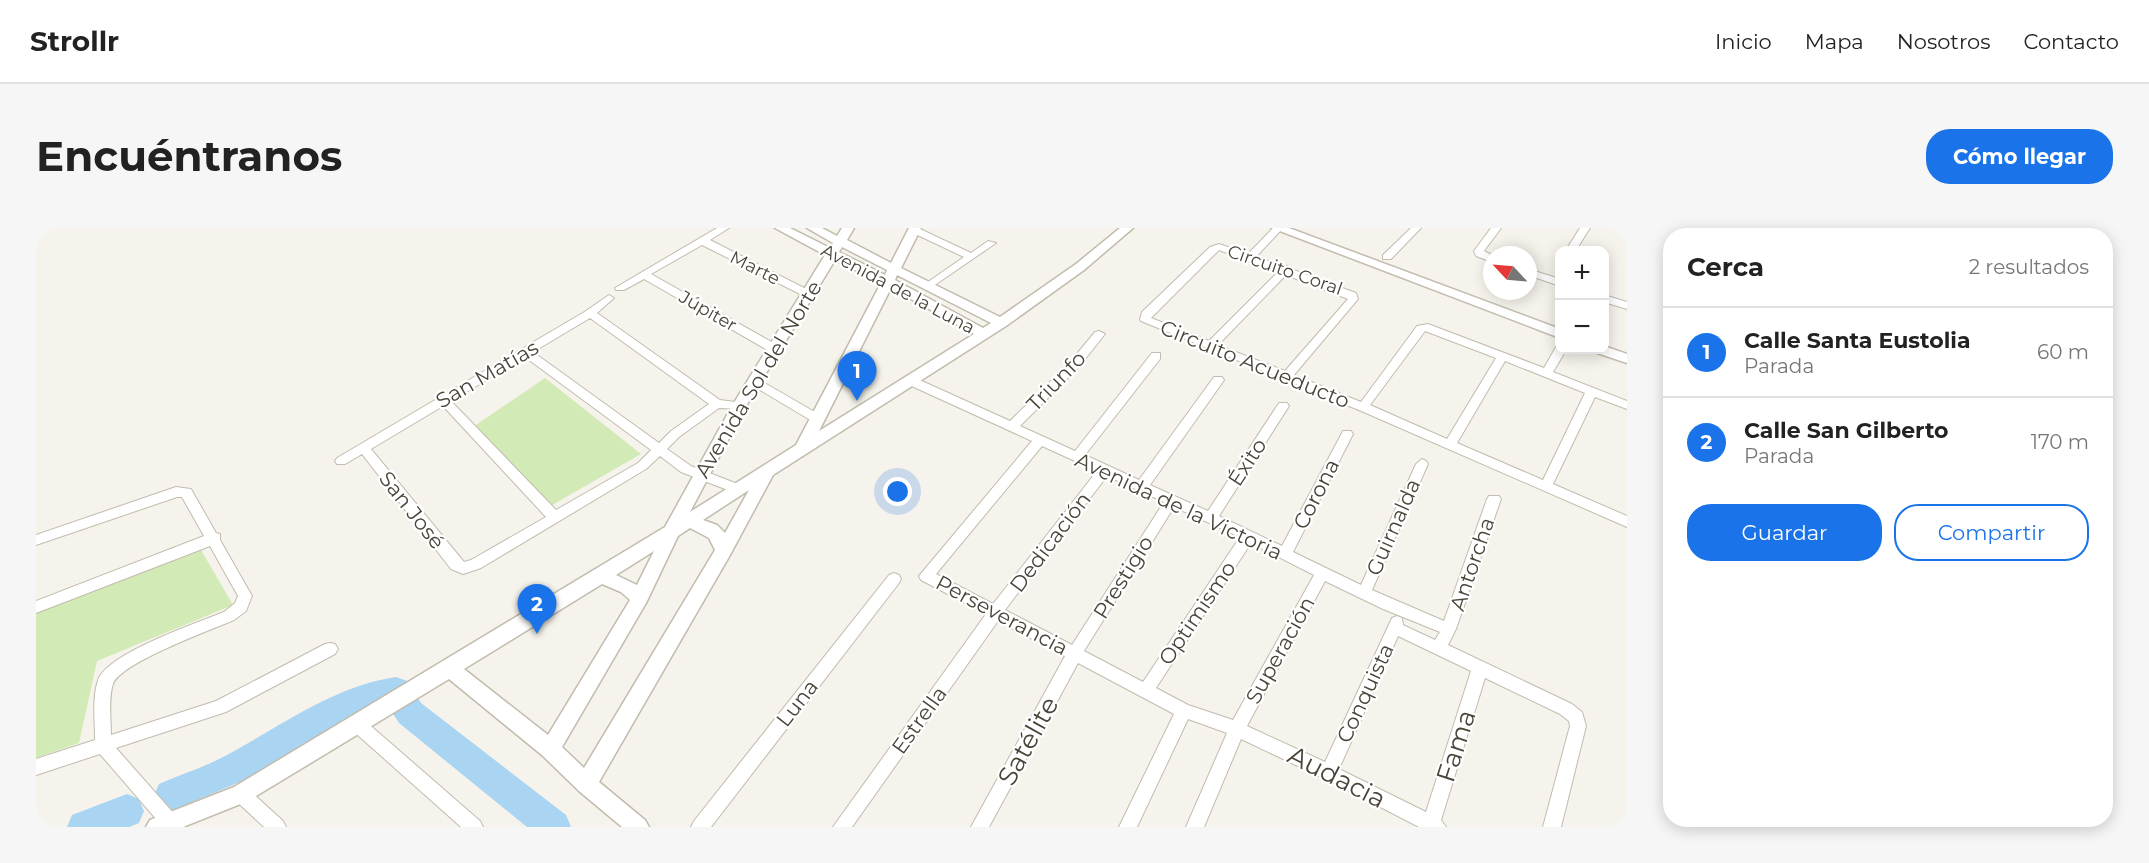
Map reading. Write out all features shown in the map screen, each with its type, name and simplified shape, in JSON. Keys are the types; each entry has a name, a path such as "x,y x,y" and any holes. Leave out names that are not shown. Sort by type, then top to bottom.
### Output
{"street":[{"path":"620,288 724,228"},
{"name":"Avenida de la Luna","path":"781,228 836,248 890,275 983,334"},
{"name":"Avenida de la Luna","path":"813,228 836,248"},
{"name":"Avenida Sol del Norte","path":"550,749 640,598 670,532 739,406 848,228"},
{"path":"36,540 176,492 186,492 245,596 241,607 229,616 130,658 113,669 106,679 103,745 163,824 241,794 444,673 1001,323 1080,267 1128,228"},
{"path":"1251,257 1278,228 1555,332"},
{"path":"1306,228 1555,321"},
{"path":"1483,255 1479,251 1496,228"},
{"path":"1574,246 1585,228"},
{"path":"803,448 816,418 914,229 970,256"},
{"path":"1387,257 1411,229"},
{"name":"Marte","path":"703,241 808,294"},
{"path":"929,285 991,243"},
{"name":"Circuito Coral","path":"1219,247 1347,291 1352,295 1353,299 1287,376"},
{"name":"Circuito Acueducto","path":"1219,247 1214,249 1146,314 1145,319 1363,407 1627,522"},
{"path":"1211,346 1286,269"},
{"name":"Júpiter","path":"643,274 773,348"},
{"name":"Avenida de la Luna","path":"890,275 929,285 1001,323"},
{"path":"1537,275 1555,282"},
{"name":"San Matías","path":"341,461 364,448 371,441 590,313 609,298"},
{"path":"1609,299 1627,305"},
{"path":"590,313 717,404 739,406"},
{"name":"Circuito Acueducto","path":"1363,407 1421,328 1435,329 1627,405"},
{"name":"Triunfo","path":"1011,427 1074,365 1099,334"},
{"path":"1609,341 1627,348"},
{"path":"525,351 686,470 738,489"},
{"path":"1609,353 1627,359"},
{"path":"1547,373 1558,354"},
{"path":"1450,444 1503,355"},
{"path":"1076,458 1156,356"},
{"name":"Avenida de la Victoria","path":"909,380 1038,441 1211,518 1365,591 1398,611 1449,628"},
{"path":"1141,488 1218,380"},
{"path":"754,381 816,418"},
{"path":"1546,486 1592,391"},
{"path":"443,399 554,517 642,466 675,434 717,404"},
{"name":"Éxito","path":"1211,518 1283,406"},
{"name":"Corona","path":"1285,554 1347,434"},
{"name":"Perseverancia","path":"1038,441 926,576 1184,711 1237,729"},
{"name":"San José","path":"364,448 456,565 463,568 476,564 554,517"},
{"name":"Guirnalda","path":"1365,591 1422,464"},
{"path":"586,784 724,550 767,471"},
{"name":"Dedicación","path":"995,613 1104,471"},
{"name":"Antorcha","path":"1439,647 1449,628 1494,499"},
{"name":"Prestigio","path":"1075,653 1171,501"},
{"path":"688,521 711,529 721,536 724,550"},
{"name":"Optimismo","path":"1146,690 1248,536"},
{"path":"36,607 214,538"},
{"name":"Superación","path":"1195,827 1237,729 1323,572"},
{"path":"601,576 627,587 640,598"},
{"name":"Luna","path":"700,827 894,579"},
{"name":"Conquista","path":"1328,774 1396,628 1398,611"},
{"name":"Estrella","path":"842,827 995,613"},
{"path":"1396,628 1566,709 1576,717 1578,726 1552,827"},
{"path":"36,767 220,707 330,649"},
{"name":"Satélite","path":"980,827 1075,653"},
{"name":"Fama","path":"1434,825 1480,668"},
{"path":"444,673 550,749 586,784 638,827"},
{"path":"1128,827 1184,711"},
{"path":"358,725 474,827"},
{"name":"Audacia","path":"1237,729 1434,825"},
{"path":"241,794 277,827"}],"green space":[{"path":"545,378 641,454 547,508 476,425"},
{"path":"201,550 233,605 97,661 79,743 36,758 36,612"}],"waterway":[{"path":"171,795 235,768 337,710 379,693 396,691 410,713 554,827"},
{"path":"84,827 127,811"}],"place":[{"name":"Calle Santa Eustolia","path":"857,401"},
{"name":"Calle San Gilberto","path":"537,634"}]}
